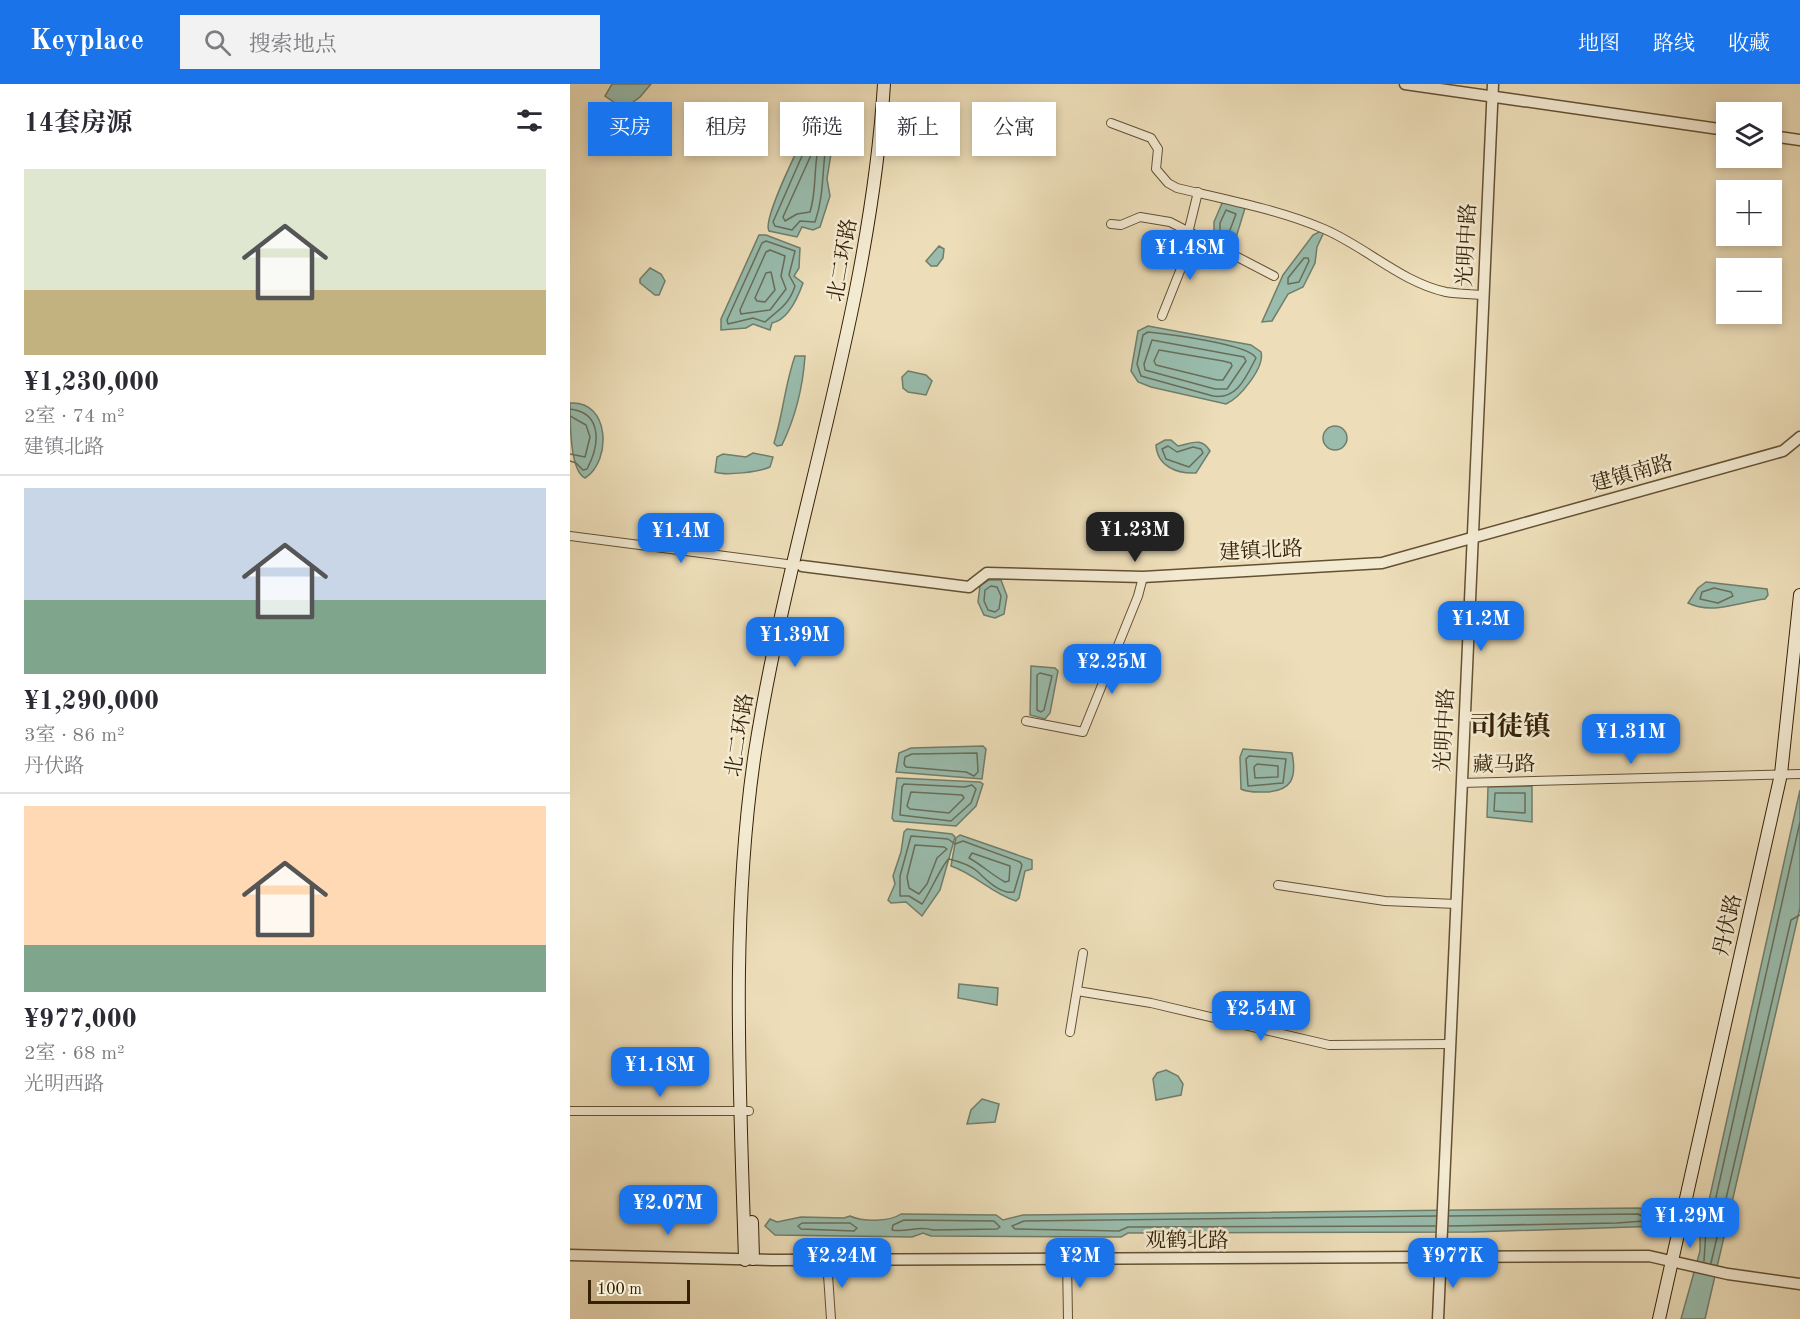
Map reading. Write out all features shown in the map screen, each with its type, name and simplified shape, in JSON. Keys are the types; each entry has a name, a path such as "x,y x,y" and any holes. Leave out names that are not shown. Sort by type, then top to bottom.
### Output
{"main road":[{"name":"北二环路","path":"748,1257 745,1111 746,954 755,810 773,696 798,565 853,315 865,248 876,174 884,84"},
{"name":"北二环路","path":"798,565 874,248 892,84"},
{"name":"丹伏路","path":"1659,1319 1781,774 1800,595"}],"street":[{"path":"1405,84 1716,129"},
{"name":"光明中路","path":"1438,1319 1493,84"},
{"path":"1111,123 1151,138 1158,149 1156,169 1168,183 1320,227 1344,237 1371,257 1414,280 1446,292 1483,295"},
{"path":"1782,137 1800,140"},
{"path":"1162,316 1191,234 1198,192"},
{"path":"1111,224 1121,225 1140,217 1170,222 1274,276"},
{"name":"建镇南路","path":"1472,539 1783,451 1800,437"},
{"path":"570,536 798,565"},
{"name":"建镇北路","path":"798,565 969,586 987,573 1143,578 1382,563 1472,539"},
{"path":"1026,721 1083,732 1143,578"},
{"name":"藏马路","path":"1461,783 1800,774"},
{"path":"1278,885 1386,902 1456,904"},
{"path":"1070,1032 1083,953"},
{"path":"1077,991 1151,1003 1329,1045 1450,1044"},
{"path":"570,1111 745,1111"},
{"name":"观鹤北路","path":"570,1248 827,1260 1649,1256 1724,1273 1800,1284"},
{"name":"观鹤北路","path":"570,1255 748,1257"},
{"path":"827,1260 831,1319"},
{"path":"1067,1260 1068,1319"}],"water":[{"path":"612,84 651,84 633,102 614,102 605,96"},
{"path":"795,156 831,156 827,179 830,196 820,227 813,230 802,227 797,237 769,231 771,213"},
{"path":"1223,201 1245,208 1235,241 1229,244 1214,238 1214,222"},
{"path":"1324,232 1317,247 1315,263 1303,287 1288,294 1272,321 1262,322 1283,275 1313,235"},
{"path":"759,235 766,235 800,248 799,268 794,276 803,283 801,289 788,313 772,323 770,330 753,324 746,328 721,330 721,319"},
{"path":"939,246 944,249 943,258 937,266 931,266 926,261"},
{"path":"650,268 661,274 665,281 659,295 655,295 640,283 640,279"},
{"path":"1148,326 1251,345 1261,352 1259,366 1244,389 1226,404 1151,387 1138,382 1131,371 1138,331"},
{"path":"795,356 805,356 800,390 787,435 782,445 777,446 774,443"},
{"path":"908,371 926,375 932,381 926,395 908,392 903,388 902,377"},
{"path":"570,403 583,405 593,411 603,433 600,459 594,470 585,478 576,466 574,456"},
{"path":"1335,426 1340,427 1346,433 1346,443 1340,449 1335,450 1330,449 1324,443 1323,438 1324,433 1330,427"},
{"path":"1165,440 1171,440 1178,446 1199,442 1207,446 1210,451 1196,473 1182,472 1169,467 1160,458 1156,445"},
{"path":"753,453 773,457 770,467 742,473 715,472 717,457 723,454 746,457"},
{"path":"1117,523 1123,525 1125,531 1123,537 1117,539 1111,537 1109,531 1111,525"},
{"path":"989,580 1001,580 1007,596 1004,614 995,618 984,615 978,602 980,586"},
{"path":"1706,582 1767,589 1768,595 1765,599 1716,608 1688,603 1698,588"},
{"path":"1031,666 1055,668 1058,671 1050,713 1045,719 1030,715"},
{"path":"983,746 986,749 982,779 896,772 899,753 911,748"},
{"path":"1243,749 1292,753 1294,770 1287,786 1265,792 1241,789 1240,757"},
{"path":"897,778 983,784 976,806 956,826 894,821 892,818"},
{"path":"1532,786 1532,822 1487,817 1488,787"},
{"path":"1800,790 1800,908 1705,1319 1681,1319 1700,1251 1700,1229 1693,1225 1473,1232 1128,1233 1121,1237 931,1236 923,1233 912,1237 775,1235 765,1226 770,1219 777,1222 801,1217 844,1218 850,1216 876,1220 890,1219 901,1214 996,1215 1003,1220 1023,1215 1638,1208 1673,1213 1708,1205"},
{"path":"907,829 952,834 955,837 940,890 922,916 906,902 891,903 888,900 895,884 893,876 901,852 904,832"},
{"path":"960,835 1032,860 1032,869 1025,871 1019,898 1016,901 951,866 956,838"},
{"path":"959,984 998,988 997,1005 958,998"},
{"path":"1166,1070 1178,1076 1183,1084 1181,1095 1156,1100 1153,1079 1157,1073"},
{"path":"982,1099 999,1104 995,1122 967,1124 971,1110"}],"district":[{"name":"司徒镇","path":"1510,726"}]}
